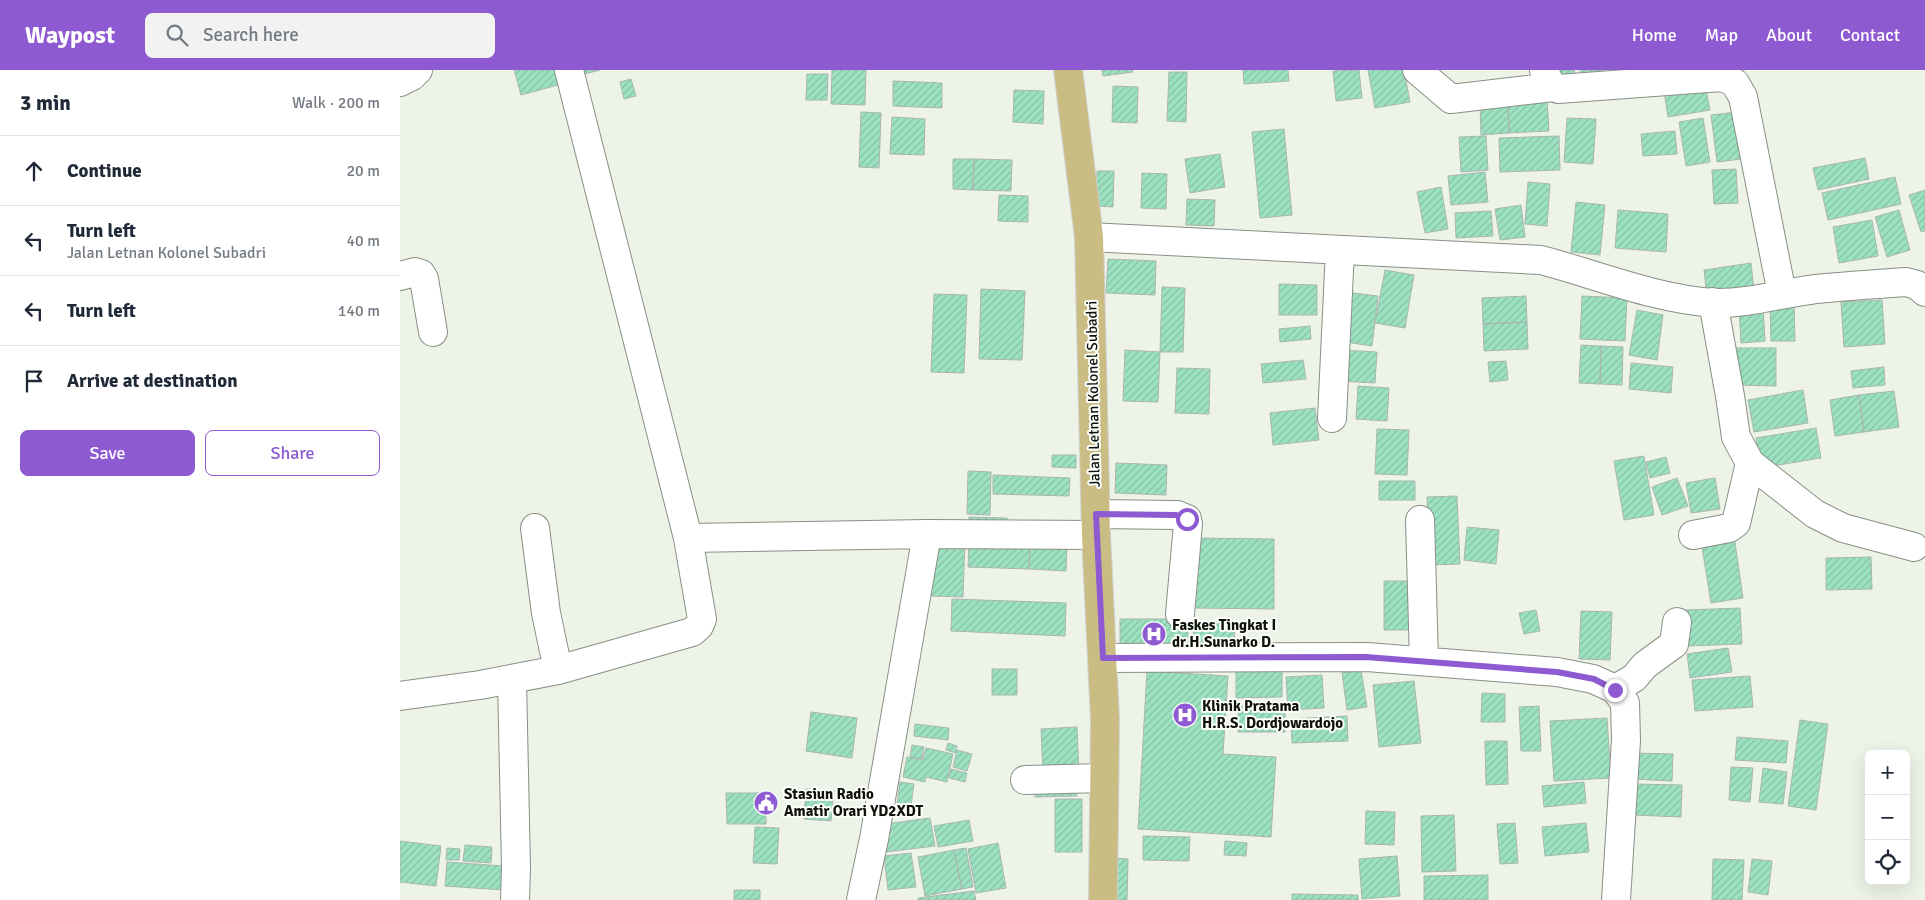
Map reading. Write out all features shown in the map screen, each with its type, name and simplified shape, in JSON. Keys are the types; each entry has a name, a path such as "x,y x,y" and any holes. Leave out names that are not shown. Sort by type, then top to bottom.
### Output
{"main road":[{"name":"Jalan Letnan Kolonel Subadri","path":"1068,70 1089,238 1096,524 1103,658 1103,900"}],"street":[{"path":"400,82 412,76 418,70"},
{"path":"400,696 558,670 692,632 702,618 688,538 570,70"},
{"path":"1417,70 1451,99 1549,79 1558,89 1722,77 1735,83 1744,96 1782,294"},
{"path":"1089,238 1542,260 1588,272 1631,288 1713,302 1738,303 1815,289 1906,282 1917,285 1925,292"},
{"path":"1332,418 1340,250"},
{"path":"400,276 415,272 421,274 424,279 433,332"},
{"path":"1713,302 1736,437 1750,463 1815,514 1843,528 1914,547"},
{"path":"1693,535 1729,528 1736,523 1750,463"},
{"path":"688,538 927,534 1096,524 1176,515 1187,519 1188,524 1180,614"},
{"path":"1420,520 1424,661"},
{"path":"535,528 546,612 558,670"},
{"path":"860,900 874,840 927,534"},
{"path":"1615,690 1634,678 1645,665 1674,644 1677,622"},
{"path":"1103,658 1366,657 1557,672 1594,679 1615,690 1625,703 1626,740 1616,900"},
{"path":"512,679 515,900"},
{"path":"1025,780 1104,778"}],"building":[{"path":"514,70 565,70 569,82 521,95"},
{"path":"579,70 600,70 581,75"},
{"path":"832,70 866,70 865,105 831,104"},
{"path":"1102,70 1132,70 1133,72 1103,76"},
{"path":"1243,70 1288,70 1289,81 1244,84"},
{"path":"1359,70 1362,98 1336,101 1333,71"},
{"path":"1368,70 1404,70 1410,102 1375,108"},
{"path":"1548,70 1574,70 1575,75 1551,81"},
{"path":"1580,70 1605,70 1606,75 1582,80"},
{"path":"1169,72 1187,72 1186,122 1167,121"},
{"path":"807,74 828,74 827,100 806,100"},
{"path":"631,79 636,96 624,99 620,82"},
{"path":"893,81 942,83 942,108 893,106"},
{"path":"1705,84 1710,110 1668,117 1664,91"},
{"path":"1113,86 1138,87 1137,123 1112,122"},
{"path":"1014,90 1044,91 1043,124 1013,122"},
{"path":"1547,99 1549,131 1509,133 1508,101"},
{"path":"1508,101 1509,133 1481,135 1480,102"},
{"path":"861,112 881,113 879,168 859,167"},
{"path":"1737,112 1742,159 1717,162 1711,115"},
{"path":"892,117 925,119 924,155 890,154"},
{"path":"1567,118 1596,119 1593,164 1564,162"},
{"path":"1703,118 1710,162 1686,166 1679,122"},
{"path":"1284,129 1292,215 1260,218 1252,132"},
{"path":"1675,131 1677,154 1643,156 1641,134"},
{"path":"1486,136 1488,170 1461,172 1459,137"},
{"path":"1559,136 1560,170 1500,172 1499,138"},
{"path":"1220,154 1225,187 1190,193 1185,159"},
{"path":"1865,158 1869,179 1818,190 1813,168"},
{"path":"953,159 974,159 973,190 953,189"},
{"path":"974,159 1012,160 1011,191 973,190"},
{"path":"1736,169 1738,203 1714,204 1712,170"},
{"path":"1097,171 1114,171 1113,207 1096,206"},
{"path":"1485,172 1488,202 1451,205 1448,176"},
{"path":"1142,173 1167,174 1166,209 1141,208"},
{"path":"1895,177 1901,204 1828,220 1822,193"},
{"path":"1528,182 1550,184 1547,226 1525,224"},
{"path":"1441,187 1448,229 1425,233 1417,192"},
{"path":"1925,190 1925,231 1921,232 1909,195"},
{"path":"999,195 1028,196 1028,222 998,221"},
{"path":"1187,199 1215,200 1214,226 1186,225"},
{"path":"1576,202 1605,205 1600,255 1571,252"},
{"path":"1521,205 1525,237 1500,240 1495,209"},
{"path":"1618,210 1668,214 1666,252 1615,248"},
{"path":"1899,210 1910,250 1887,257 1875,217"},
{"path":"1491,211 1493,236 1456,238 1455,213"},
{"path":"1872,220 1878,256 1839,263 1833,227"},
{"path":"1108,259 1156,261 1155,295 1106,293"},
{"path":"1751,263 1754,290 1707,296 1704,270"},
{"path":"1385,270 1414,275 1405,328 1375,323"},
{"path":"1279,284 1317,285 1317,315 1279,315"},
{"path":"1162,287 1185,288 1183,352 1160,352"},
{"path":"981,289 1025,291 1022,360 979,359"},
{"path":"1345,292 1378,296 1372,346 1339,341"},
{"path":"934,294 967,295 964,373 931,372"},
{"path":"1526,296 1527,322 1483,324 1482,298"},
{"path":"1582,296 1627,298 1625,341 1580,339"},
{"path":"1882,300 1885,344 1844,347 1841,302"},
{"path":"1770,304 1794,304 1795,341 1771,341"},
{"path":"1763,307 1765,341 1741,343 1739,308"},
{"path":"1637,310 1663,315 1657,360 1629,355"},
{"path":"1527,322 1528,349 1484,351 1483,324"},
{"path":"1310,326 1311,339 1280,342 1279,329"},
{"path":"1581,345 1601,346 1600,384 1579,383"},
{"path":"1601,346 1623,347 1622,385 1600,384"},
{"path":"1732,348 1776,348 1776,386 1732,385"},
{"path":"1125,350 1160,352 1158,402 1123,401"},
{"path":"1341,350 1377,352 1375,383 1340,381"},
{"path":"1303,360 1306,379 1263,383 1261,364"},
{"path":"1506,361 1508,380 1490,382 1488,362"},
{"path":"1631,363 1673,367 1671,393 1629,389"},
{"path":"1884,367 1885,385 1853,388 1851,371"},
{"path":"1177,368 1210,369 1209,414 1175,413"},
{"path":"1358,386 1389,388 1387,421 1356,419"},
{"path":"1803,390 1808,423 1754,432 1748,400"},
{"path":"1894,391 1899,427 1864,432 1859,395"},
{"path":"1859,395 1864,432 1835,436 1830,400"},
{"path":"1315,408 1319,440 1273,445 1270,413"},
{"path":"1816,428 1821,458 1760,468 1756,438"},
{"path":"1377,429 1409,430 1407,475 1375,474"},
{"path":"1052,455 1076,455 1076,468 1052,467"},
{"path":"1644,456 1654,515 1624,520 1614,461"},
{"path":"1666,457 1670,473 1650,478 1646,462"},
{"path":"1116,463 1167,465 1166,495 1115,493"},
{"path":"968,471 991,472 990,515 967,514"},
{"path":"993,475 1070,478 1069,496 993,494"},
{"path":"1677,478 1688,506 1662,515 1652,487"},
{"path":"1715,478 1720,509 1691,513 1686,483"},
{"path":"1379,481 1415,481 1415,500 1379,500"},
{"path":"1457,496 1460,564 1430,565 1427,497"},
{"path":"969,517 1007,518 1007,532 969,531"},
{"path":"1467,527 1499,530 1496,564 1464,560"},
{"path":"932,536 965,538 963,597 931,596"},
{"path":"1734,536 1743,598 1711,603 1701,541"},
{"path":"1194,538 1274,539 1274,609 1193,608"},
{"path":"969,544 1030,546 1029,569 968,567"},
{"path":"1030,545 1067,546 1066,571 1029,569"},
{"path":"1871,557 1872,589 1826,590 1826,558"},
{"path":"1384,581 1412,581 1412,630 1384,630"},
{"path":"952,599 1066,603 1065,636 951,631"},
{"path":"1740,608 1742,644 1687,646 1685,610"},
{"path":"1536,610 1540,631 1524,634 1519,613"},
{"path":"1581,611 1612,612 1610,660 1579,659"},
{"name":"Faskes Tingkat I dr.H.Sunarko D.","path":"1120,619 1188,619 1188,649 1120,649"},
{"path":"1234,622 1235,651 1194,652 1193,623"},
{"path":"1728,648 1732,672 1690,678 1687,654"},
{"path":"1282,667 1282,697 1236,698 1236,668"},
{"path":"992,669 1017,669 1017,695 992,695"},
{"path":"1361,670 1367,707 1347,710 1342,673"},
{"name":"Klinik Pratama H.R.S. Dordjowardojo","path":"1147,671 1228,676 1223,754 1276,757 1271,837 1138,829"},
{"path":"1322,675 1324,708 1288,710 1286,677"},
{"path":"1750,676 1753,707 1695,711 1692,680"},
{"path":"1414,681 1421,743 1379,747 1373,685"},
{"path":"1482,693 1505,694 1505,722 1481,722"},
{"path":"1238,706 1285,706 1285,732 1238,732"},
{"path":"1539,706 1541,751 1521,751 1519,707"},
{"path":"811,712 857,718 852,758 806,751"},
{"path":"1347,716 1348,741 1292,743 1291,719"},
{"path":"1607,718 1611,778 1554,781 1550,721"},
{"path":"1800,720 1828,724 1816,810 1788,806"},
{"path":"915,724 949,728 948,740 914,736"},
{"path":"1077,727 1079,772 1043,774 1041,729"},
{"path":"1737,737 1788,741 1786,763 1735,760"},
{"path":"1485,741 1507,741 1508,784 1486,785"},
{"path":"948,743 957,746 956,753 946,750"},
{"path":"912,745 924,747 922,759 910,757"},
{"path":"926,748 953,754 947,782 926,777 925,782 903,777 907,757 923,760"},
{"path":"957,750 972,754 967,771 953,767"},
{"path":"1633,753 1673,754 1672,781 1633,779"},
{"path":"1731,767 1753,768 1750,802 1729,800"},
{"path":"1763,768 1787,772 1783,804 1759,802"},
{"path":"951,769 967,773 965,782 949,778"},
{"path":"900,782 914,784 910,813 896,811"},
{"path":"1076,782 1077,796 1035,797 1035,783"},
{"path":"1584,782 1586,803 1544,807 1542,786"},
{"path":"1634,784 1682,785 1681,817 1633,815"},
{"path":"806,789 834,791 831,821 804,819"},
{"path":"726,793 766,793 766,824 727,824"},
{"path":"1055,799 1082,799 1082,852 1055,852"},
{"path":"1366,811 1395,812 1394,845 1365,844"},
{"path":"1454,815 1456,871 1422,872 1421,816"},
{"path":"930,818 935,846 886,852 886,824"},
{"path":"969,820 973,841 938,847 934,826"},
{"path":"1515,823 1518,863 1500,864 1497,824"},
{"path":"1586,823 1589,852 1545,856 1542,827"},
{"path":"755,827 779,828 777,864 753,863"},
{"path":"1143,836 1190,837 1189,861 1143,860"},
{"path":"400,841 441,846 436,886 400,882"},
{"path":"1225,841 1247,843 1246,856 1224,855"},
{"path":"998,843 1006,888 976,893 968,849"},
{"path":"465,845 492,847 491,863 463,861"},
{"path":"447,848 460,849 459,860 446,860"},
{"path":"966,848 973,887 962,889 954,850"},
{"path":"954,850 962,889 925,896 918,857"},
{"path":"911,853 916,887 888,890 884,856"},
{"path":"1397,856 1400,896 1362,899 1359,859"},
{"path":"1112,858 1128,859 1127,900 1110,900"},
{"path":"1713,859 1744,860 1742,900 1712,900"},
{"path":"1752,859 1772,861 1768,895 1748,892"},
{"path":"447,862 504,866 503,890 445,886"},
{"path":"1488,875 1488,900 1424,900 1424,876"},
{"path":"734,890 760,890 760,900 734,900"},
{"path":"974,891 976,900 918,900 918,898"},
{"path":"1292,894 1358,895 1358,900 1292,900"}],"place":[{"name":"Faskes Tingkat I dr.H.Sunarko D.","path":"1154,634"},
{"name":"Klinik Pratama H.R.S. Dordjowardojo","path":"1185,715"},
{"name":"Stasiun Radio Amatir Orari YD2XDT","path":"766,803"}],"route":[{"path":"1187,519 1176,515 1096,514 1103,658 1366,657 1557,672 1594,679 1615,690"}]}
